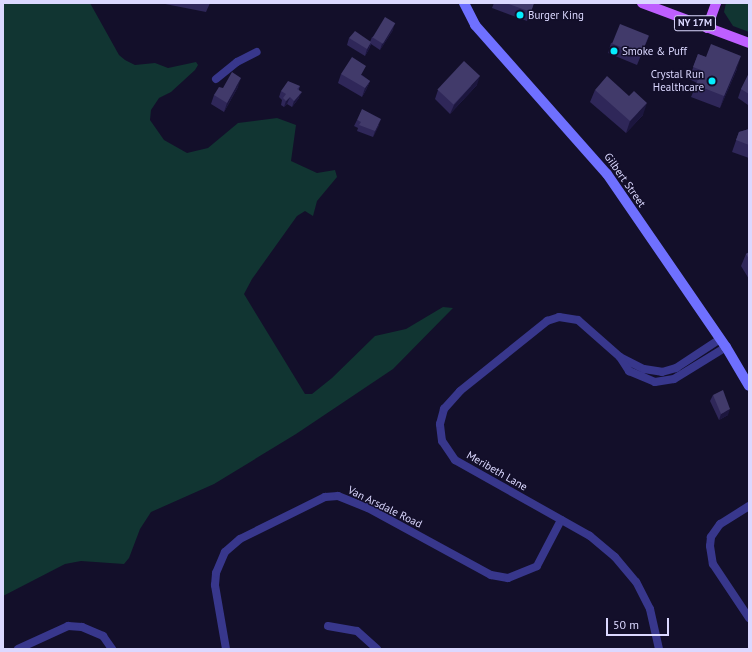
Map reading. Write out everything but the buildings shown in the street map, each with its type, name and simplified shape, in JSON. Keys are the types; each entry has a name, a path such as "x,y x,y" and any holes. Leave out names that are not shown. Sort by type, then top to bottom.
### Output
{"main road":[{"name":"NY 17M","path":"642,3 749,43"},
{"path":"708,28 716,3"}],"street":[{"name":"Gilbert Street","path":"464,3 475,25 607,174 723,343 749,386"},
{"path":"216,79 237,62 257,52"},
{"name":"Meribeth Lane","path":"659,649 650,609 636,582 615,557 590,536 455,460 442,441 440,424 444,410 472,381 547,321 559,317 578,320 620,357 629,371 635,375 655,382 664,382 685,373 723,343"},
{"name":"Van Arsdale Road","path":"226,649 215,585 216,573 225,552 240,539 325,497 338,496 368,508 491,575 508,578 537,566 562,520"},
{"path":"749,506 720,524 711,537 710,546 713,564 749,618"},
{"path":"18,649 68,626 82,627 103,636 112,649"},
{"path":"328,626 357,631 377,649"}],"green space":[{"path":"3,3 90,3 119,55 125,60 135,65 155,63 168,68 196,62 198,65 195,70 171,92 159,98 151,110 150,120 164,140 187,153 208,148 238,123 277,118 296,125 291,161 317,173 335,170 337,177 317,201 313,216 305,211 297,216 252,279 244,294 305,394 312,394 332,378 375,336 406,329 443,307 453,308 393,369 296,434 214,484 151,512 140,529 129,558 124,564 81,561 65,564 3,596"},
{"path":"726,3 749,3 749,32 733,26 724,12"}],"place":[{"name":"Burger King","path":"520,15"},
{"name":"Smoke & Puff","path":"614,51"},
{"name":"Crystal Run Healthcare","path":"712,81"}]}
